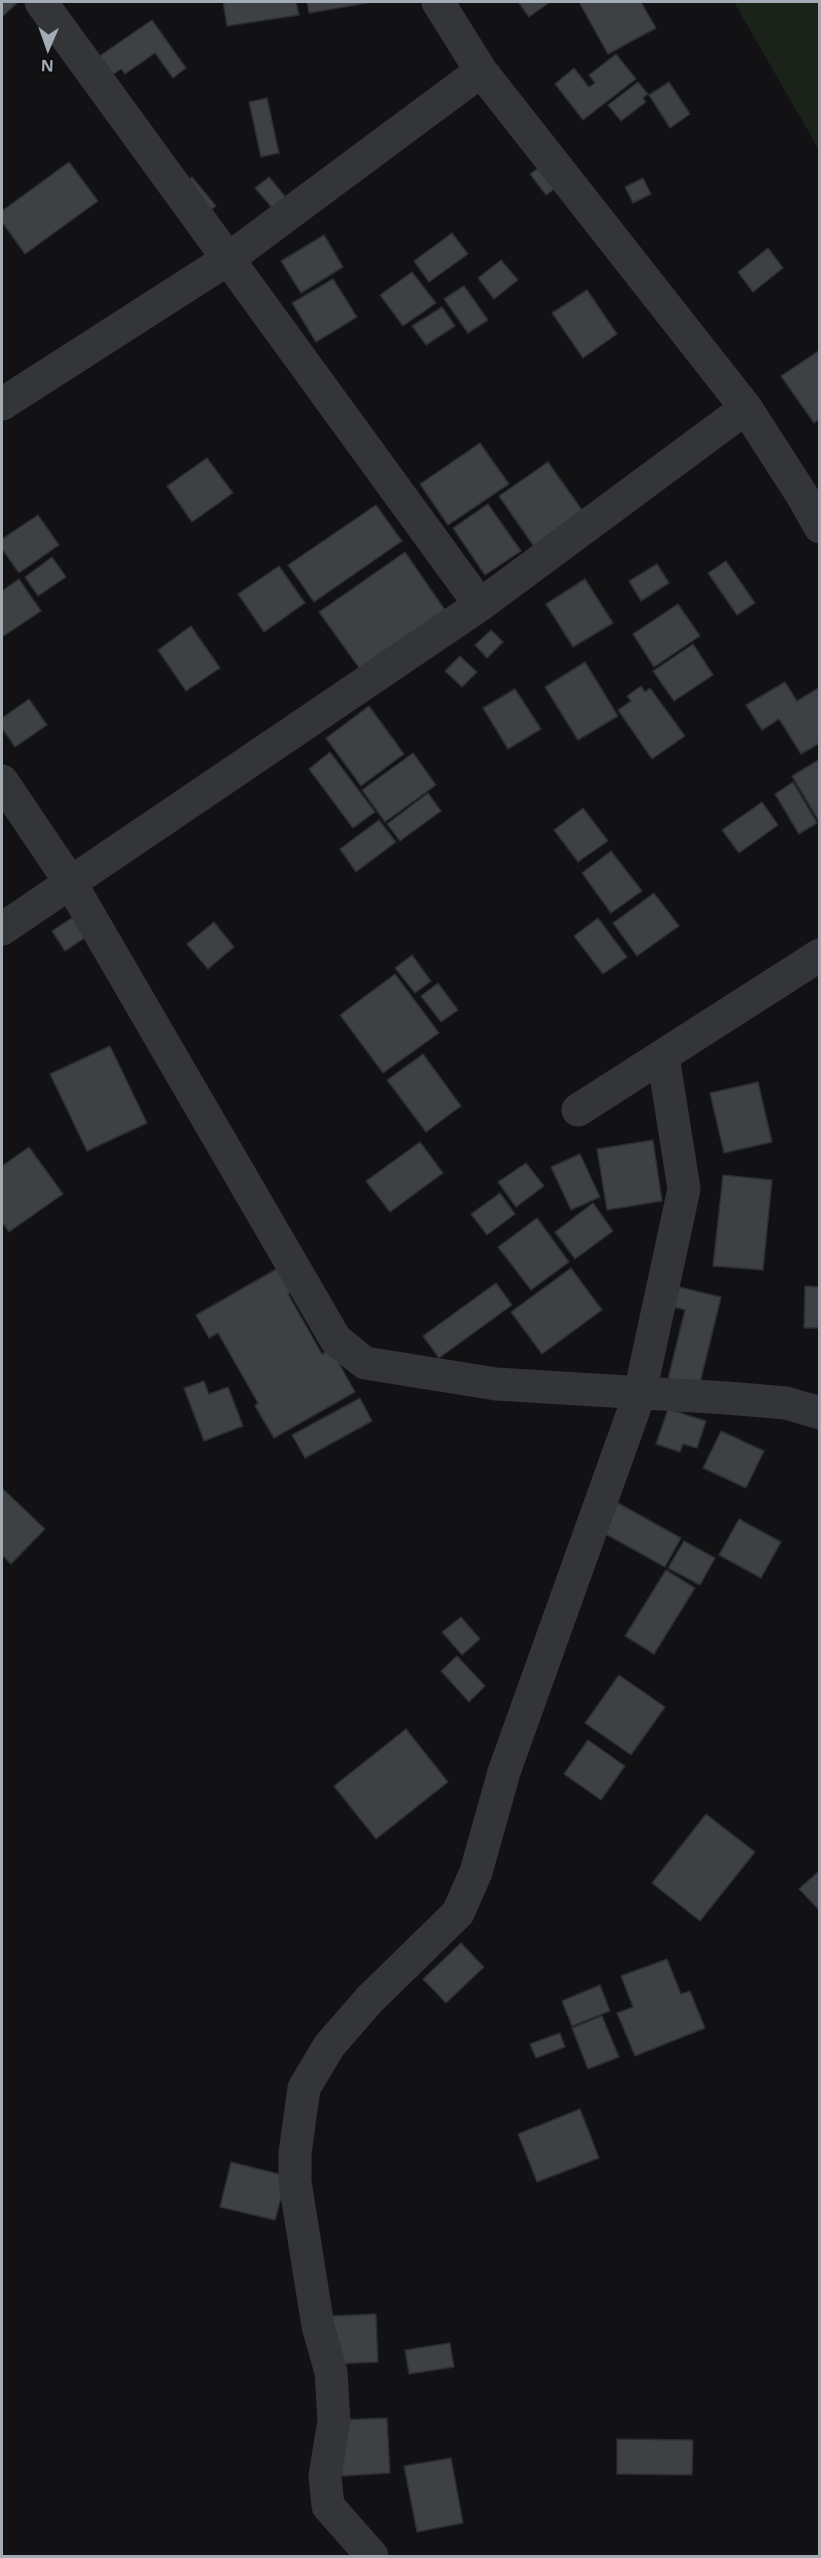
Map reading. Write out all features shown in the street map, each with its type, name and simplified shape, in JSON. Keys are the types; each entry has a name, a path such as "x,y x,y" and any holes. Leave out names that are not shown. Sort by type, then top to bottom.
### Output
{"street":[{"path":"42,2 480,605"},
{"path":"438,2 481,71 746,408 802,495 819,527"},
{"path":"2,404 228,259 481,71"},
{"path":"2,928 480,605 746,408"},
{"path":"2,781 70,882 336,1340 365,1363 496,1384 786,1403 819,1413"},
{"path":"578,1110 819,955"},
{"path":"372,2556 328,2506 325,2476 334,2421 331,2372 318,2326 296,2182 295,2153 304,2088 329,2046 370,1999 458,1913 476,1872 504,1772 640,1394 684,1189 663,1056"}],"shaded area":[{"path":"734,2 819,2 819,150"}],"building":[{"path":"2,2 18,2 2,17"},
{"path":"223,2 296,2 299,15 227,26"},
{"path":"307,2 373,2 309,13"},
{"path":"518,2 550,2 529,17"},
{"path":"579,2 641,2 656,28 608,54"},
{"path":"152,20 186,68 173,78 155,53 125,74 121,69 108,78 95,59"},
{"path":"616,54 636,79 583,120 555,84 574,68 589,87 595,83 589,75"},
{"path":"638,82 648,94 643,98 646,102 621,121 608,105"},
{"path":"669,82 690,114 670,128 649,95"},
{"path":"267,98 279,153 261,157 249,102"},
{"path":"69,162 98,201 25,254 2,222 2,211"},
{"path":"540,167 556,188 546,195 530,174"},
{"path":"192,177 216,206 202,217 179,188"},
{"path":"269,177 288,200 275,211 255,188"},
{"path":"643,178 651,194 633,203 625,187"},
{"path":"452,233 468,254 429,282 414,261"},
{"path":"324,235 343,267 301,293 281,261"},
{"path":"768,248 783,268 753,292 738,272"},
{"path":"501,260 518,280 494,299 478,278"},
{"path":"412,272 436,303 403,326 380,295"},
{"path":"333,279 357,317 316,342 292,303"},
{"path":"464,286 488,320 468,333 444,299"},
{"path":"587,290 617,334 583,358 552,313"},
{"path":"442,307 455,326 426,345 412,326"},
{"path":"820,350 820,419 814,423 781,376"},
{"path":"480,443 509,484 448,525 420,484"},
{"path":"207,458 233,493 192,522 167,486"},
{"path":"548,462 587,517 537,551 499,496"},
{"path":"488,504 521,551 485,575 453,528"},
{"path":"376,505 402,541 314,602 288,565"},
{"path":"38,515 59,545 19,573 2,549 2,539"},
{"path":"405,552 445,610 360,669 319,612"},
{"path":"52,557 66,577 38,596 25,577"},
{"path":"726,561 755,603 737,615 708,573"},
{"path":"657,564 669,583 641,601 629,581"},
{"path":"279,566 305,603 264,632 238,594"},
{"path":"19,579 41,611 2,637 2,591"},
{"path":"585,579 613,623 573,647 546,604"},
{"path":"678,604 700,636 654,667 633,634"},
{"path":"191,626 220,668 186,691 158,650"},
{"path":"491,630 503,642 487,658 475,645"},
{"path":"693,644 713,675 674,701 653,671"},
{"path":"460,656 477,672 462,687 445,671"},
{"path":"585,662 618,716 578,740 545,687"},
{"path":"785,682 797,701 820,687 820,743 801,754 779,719 762,730 746,705"},
{"path":"641,686 645,692 650,688 685,736 652,759 618,710 631,701 627,696"},
{"path":"515,689 541,729 508,749 483,708"},
{"path":"29,699 47,725 15,747 2,728 2,718"},
{"path":"369,706 404,754 361,786 326,738"},
{"path":"330,752 375,812 353,828 309,769"},
{"path":"413,753 436,785 385,822 362,790"},
{"path":"820,759 820,819 818,820 792,776"},
{"path":"793,782 817,823 799,834 775,794"},
{"path":"428,793 441,811 400,841 387,824"},
{"path":"762,802 778,825 739,853 722,830"},
{"path":"583,808 608,841 578,862 554,830"},
{"path":"379,820 396,842 356,872 340,849"},
{"path":"611,851 642,891 611,913 582,873"},
{"path":"654,893 679,926 637,956 613,923"},
{"path":"73,917 86,937 65,951 52,931"},
{"path":"598,918 627,957 603,974 574,936"},
{"path":"214,922 234,947 208,969 187,944"},
{"path":"412,955 431,981 415,993 395,968"},
{"path":"395,974 439,1033 383,1073 340,1015"},
{"path":"438,983 458,1010 441,1022 421,996"},
{"path":"110,1046 147,1123 87,1151 50,1074"},
{"path":"423,1054 461,1106 426,1132 387,1080"},
{"path":"758,1082 772,1142 724,1153 710,1093"},
{"path":"653,1140 662,1201 607,1210 597,1149"},
{"path":"420,1142 443,1173 390,1212 366,1181"},
{"path":"29,1147 63,1194 9,1232 2,1222 2,1166"},
{"path":"580,1154 600,1197 571,1210 551,1167"},
{"path":"526,1163 544,1186 516,1207 498,1182"},
{"path":"723,1175 772,1180 763,1270 713,1266"},
{"path":"500,1193 515,1214 487,1235 471,1214"},
{"path":"593,1203 613,1231 575,1259 555,1232"},
{"path":"537,1218 569,1262 531,1290 498,1247"},
{"path":"280,1267 294,1291 288,1294 322,1354 331,1349 355,1392 274,1438 255,1406 258,1403 218,1333 209,1338 196,1315"},
{"path":"571,1268 602,1310 542,1354 511,1312"},
{"path":"496,1283 512,1305 439,1358 423,1336"},
{"path":"805,1286 820,1287 820,1328 804,1328"},
{"path":"679,1287 721,1297 699,1387 668,1379 685,1310 674,1307"},
{"path":"204,1381 209,1394 228,1387 243,1426 204,1441 184,1388"},
{"path":"360,1398 372,1421 305,1458 292,1435"},
{"path":"668,1409 706,1421 697,1448 683,1444 680,1452 656,1444"},
{"path":"721,1431 764,1451 746,1488 703,1468"},
{"path":"2,1488 45,1529 11,1564 2,1555"},
{"path":"618,1503 681,1538 665,1567 602,1532"},
{"path":"739,1519 781,1542 761,1578 719,1555"},
{"path":"684,1541 715,1558 700,1585 668,1568"},
{"path":"666,1570 695,1588 654,1654 625,1636"},
{"path":"461,1617 480,1639 462,1655 442,1632"},
{"path":"457,1656 485,1686 469,1702 441,1671"},
{"path":"619,1675 665,1707 631,1755 585,1723"},
{"path":"406,1729 448,1782 376,1839 334,1786"},
{"path":"588,1740 625,1766 601,1800 564,1774"},
{"path":"706,1814 755,1852 700,1921 652,1883"},
{"path":"820,1870 820,1911 799,1889"},
{"path":"461,1943 484,1967 446,2003 423,1979"},
{"path":"667,1959 681,1994 690,1991 705,2028 635,2056 617,2013 633,2007 621,1976"},
{"path":"600,1985 610,2011 572,2026 562,2001"},
{"path":"602,2016 619,2057 588,2069 572,2028"},
{"path":"560,2033 565,2047 536,2058 530,2044"},
{"path":"580,2109 599,2158 537,2182 518,2134"},
{"path":"231,2162 287,2176 275,2220 220,2207"},
{"path":"376,2314 378,2362 332,2364 330,2316"},
{"path":"450,2343 454,2367 409,2374 405,2350"},
{"path":"387,2418 390,2473 342,2476 339,2420"},
{"path":"617,2439 693,2440 692,2475 617,2474"},
{"path":"451,2458 463,2523 417,2532 404,2466"}]}
